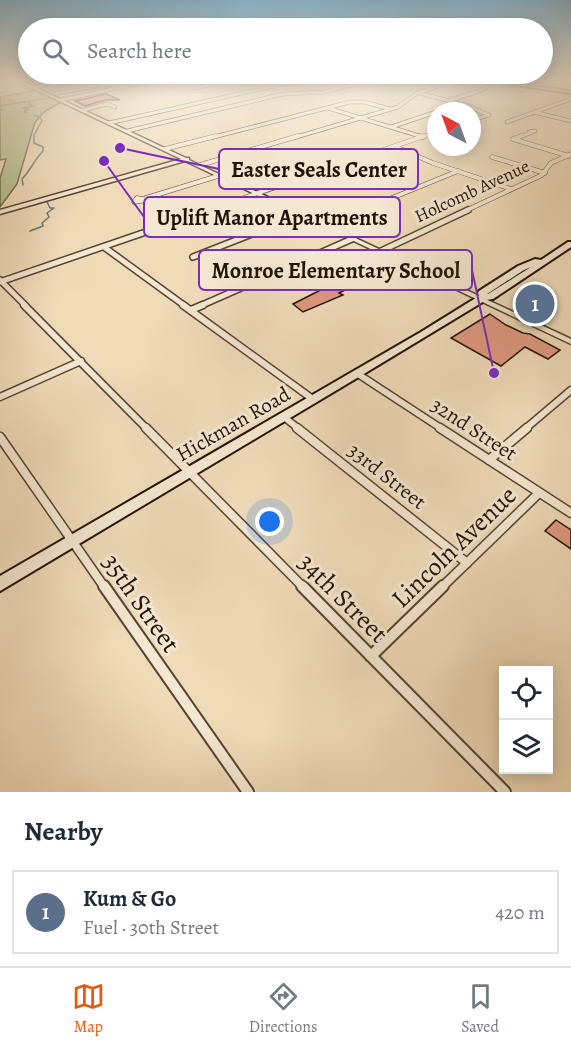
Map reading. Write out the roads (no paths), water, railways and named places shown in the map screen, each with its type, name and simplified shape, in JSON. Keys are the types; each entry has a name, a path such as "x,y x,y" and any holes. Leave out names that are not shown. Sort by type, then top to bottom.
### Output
{"main road":[{"name":"Hickman Road","path":"0,584 358,374 482,298 490,297 571,244"}],"street":[{"path":"97,117 571,342"},
{"path":"111,117 120,120"},
{"path":"109,123 134,117"},
{"path":"127,131 186,117"},
{"path":"165,149 288,117"},
{"path":"358,117 423,137"},
{"path":"200,165 365,117"},
{"path":"391,127 421,117"},
{"path":"507,122 521,117"},
{"path":"552,117 571,122"},
{"path":"529,132 514,138 517,141 570,155"},
{"path":"1,281 427,135"},
{"path":"395,147 512,189"},
{"name":"Holcomb Avenue","path":"381,251 545,173 548,165 570,155"},
{"path":"492,157 545,173"},
{"path":"0,212 186,159"},
{"path":"326,225 458,171"},
{"path":"146,198 221,175"},
{"path":"193,257 303,214"},
{"path":"191,310 354,238"},
{"path":"104,247 314,400"},
{"name":"34th Street","path":"1,281 505,792"},
{"path":"0,397 81,361"},
{"name":"32nd Street","path":"358,374 571,513"},
{"path":"489,460 571,390"},
{"name":"33rd Street","path":"284,417 467,563"},
{"name":"35th Street","path":"0,437 248,792"},
{"name":"Lincoln Avenue","path":"371,656 539,493"}],"waterway":[{"path":"23,185 22,179 43,151 43,147 34,143 34,135 42,121 40,117"},
{"path":"30,231 43,226 42,223 49,217 47,213 54,208 50,208 47,202"}],"place":[{"name":"Easter Seals Center","path":"120,148"},
{"name":"Uplift Manor Apartments","path":"104,161"},
{"name":"Kum & Go","path":"535,304"},
{"name":"Monroe Elementary School","path":"494,373"}]}
